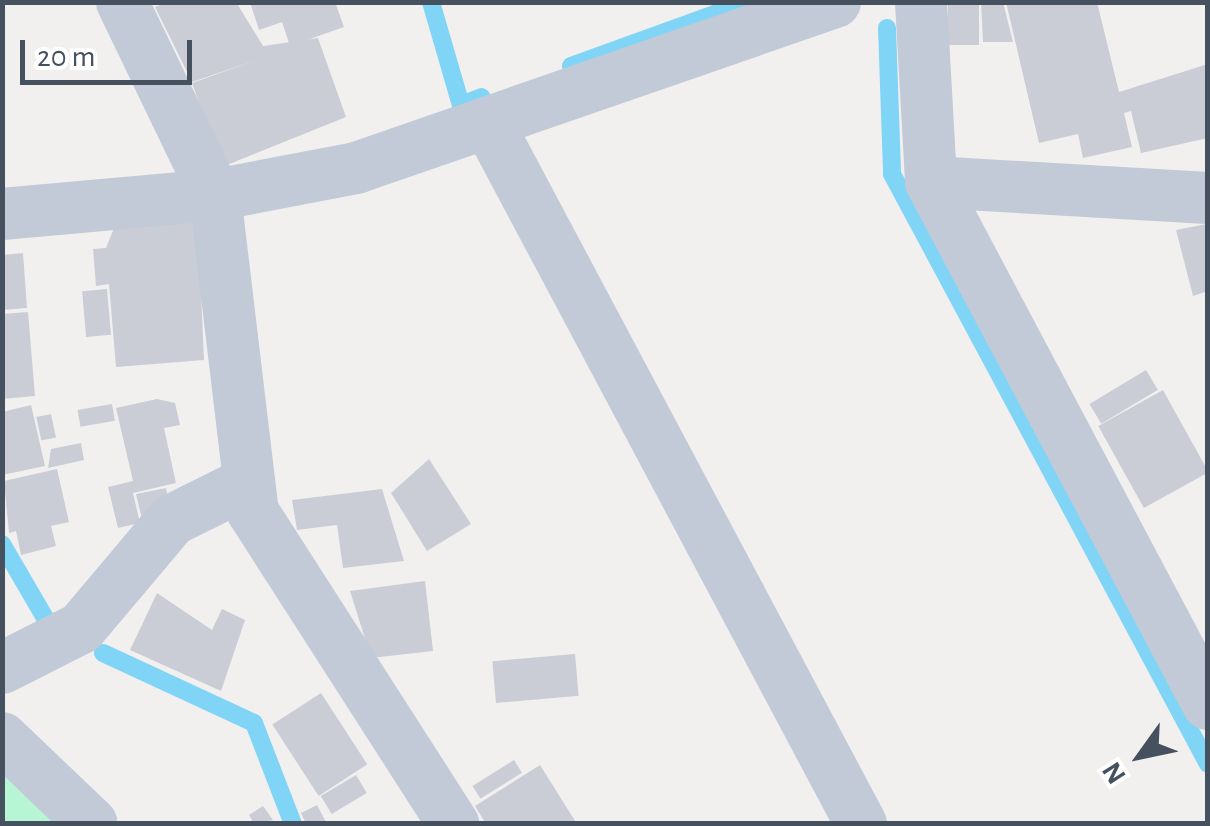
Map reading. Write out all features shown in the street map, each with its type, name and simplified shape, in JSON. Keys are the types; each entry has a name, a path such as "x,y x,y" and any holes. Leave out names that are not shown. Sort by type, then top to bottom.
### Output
{"street":[{"path":"122,2 215,194 253,512 453,824"},
{"path":"2,214 215,194 356,168 834,2"},
{"path":"921,2 931,182 1208,704"},
{"path":"488,122 861,824"},
{"path":"931,182 1208,198"},
{"path":"2,668 82,628 172,520 249,482"},
{"path":"2,738 92,824"}],"green space":[{"path":"3,772 57,823 3,823"}],"building":[{"path":"168,2 236,2 263,46 318,38 346,117 222,167 192,83 257,60 192,82 155,7"},
{"path":"250,2 335,2 344,27 290,46 282,22 259,30"},
{"path":"948,2 979,2 979,45 948,45"},
{"path":"981,2 1003,2 1013,42 983,42"},
{"path":"1006,2 1097,2 1119,92 1208,64 1208,138 1141,153 1131,111 1124,113 1132,147 1083,158 1078,134 1039,143"},
{"path":"198,221 204,360 116,367 109,284 96,286 93,249 106,248 114,228"},
{"path":"1207,224 1208,291 1193,296 1176,230"},
{"path":"23,253 27,308 2,310 2,255"},
{"path":"107,289 111,335 86,337 82,291"},
{"path":"28,312 35,396 2,399 2,314"},
{"path":"1146,370 1158,390 1101,424 1089,404"},
{"path":"1163,390 1208,473 1144,508 1098,426"},
{"path":"157,399 175,403 180,425 164,428 176,483 133,493 140,523 118,528 108,487 133,481 116,408"},
{"path":"112,404 115,421 80,427 78,410"},
{"path":"31,405 45,466 2,475 2,412"},
{"path":"51,414 56,437 41,441 36,417"},
{"path":"81,443 84,460 48,468 51,449"},
{"path":"429,459 471,524 427,551 391,493"},
{"path":"57,469 69,522 51,526 56,546 21,555 16,531 9,533 4,481"},
{"path":"166,488 168,498 142,519 136,494"},
{"path":"382,489 404,561 343,568 337,525 297,530 292,500"},
{"path":"425,581 433,651 371,658 350,591"},
{"path":"157,593 212,630 222,609 245,620 221,691 130,650"},
{"path":"575,654 579,696 496,703 492,661"},
{"path":"321,693 367,764 319,796 272,725"},
{"path":"514,760 522,773 480,799 472,786"},
{"path":"540,765 577,824 486,824 475,806"},
{"path":"356,775 367,793 332,814 321,796"},
{"path":"317,805 327,824 306,824 301,813"},
{"path":"263,806 273,820 254,824 249,815"}],"waterway":[{"path":"431,2 461,105 482,97"},
{"path":"571,66 748,2"},
{"path":"887,28 892,174 1208,764"},
{"path":"2,544 45,618"},
{"path":"103,653 254,723 293,824"}]}
